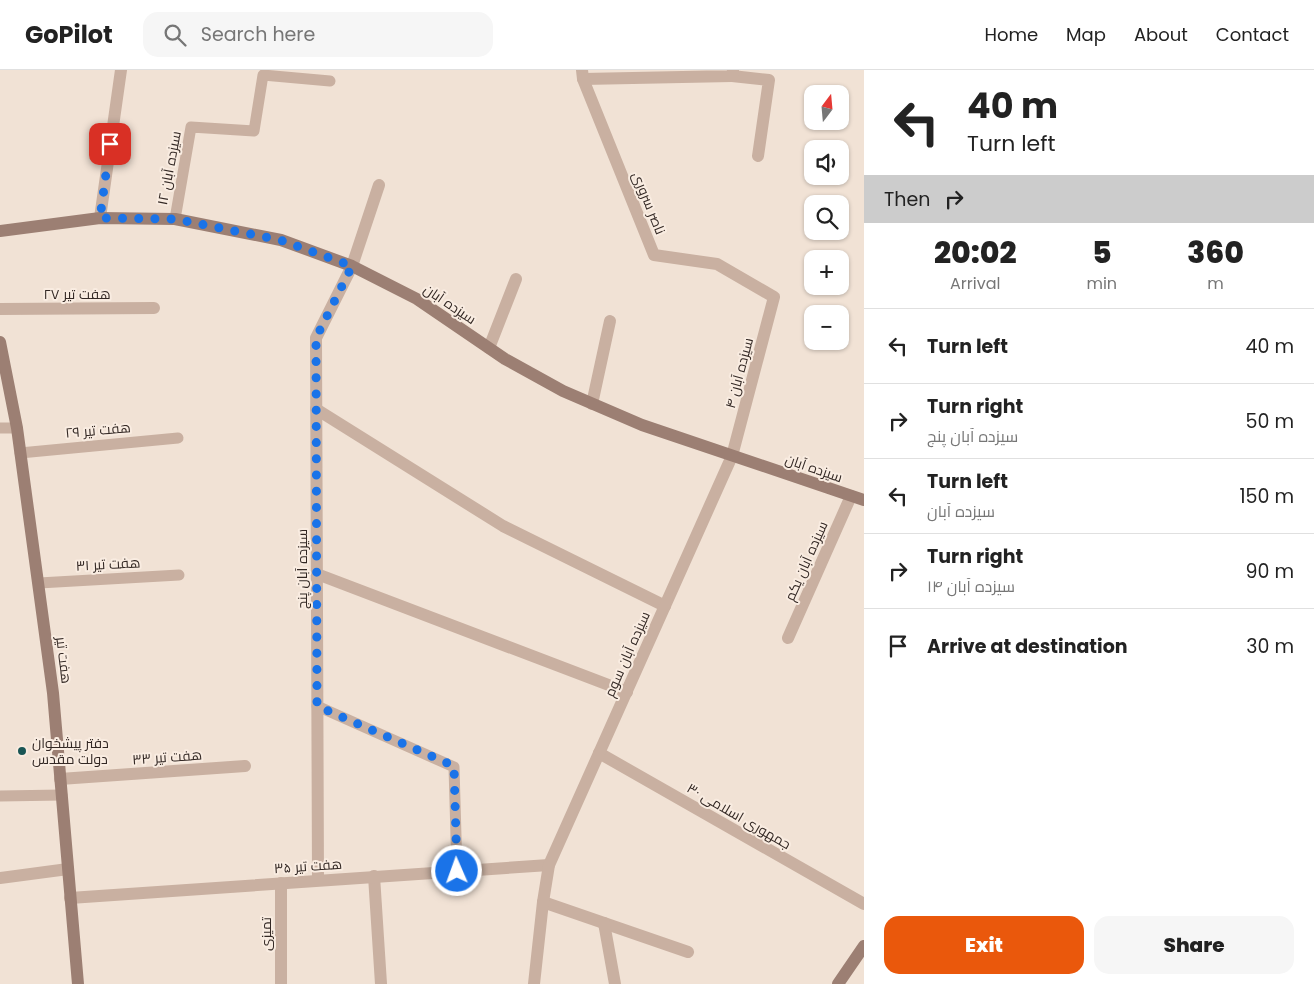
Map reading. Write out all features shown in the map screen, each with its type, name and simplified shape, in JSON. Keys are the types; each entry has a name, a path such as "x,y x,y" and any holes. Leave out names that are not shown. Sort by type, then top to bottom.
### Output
{"street":[{"path":"100,218 121,70"},
{"path":"582,74 732,73 769,80 758,156"},
{"name":"ناصر سروری","path":"582,74 654,255 717,264 774,297"},
{"name":"سیزده آبان پنج","path":"318,880 316,338 352,266 379,185"},
{"name":"سیزده آبان","path":"0,231 100,218 175,219 280,240 352,266 417,298 505,359 563,391 592,404 642,425 864,500"},
{"path":"489,348 516,278"},
{"name":"سیزده آبان ۴","path":"732,456 774,297"},
{"name":"هفت تیر ۲۷","path":"0,309 154,308"},
{"path":"592,404 610,321"},
{"name":"هفت تیر","path":"0,342 17,428 53,693 78,984"},
{"path":"316,409 503,526 665,606"},
{"name":"سیزده آبان سوم","path":"534,984 549,864 732,456"},
{"name":"سیزده آبان یکم","path":"788,638 851,496"},
{"path":"317,574 626,692"},
{"name":"جمهوری اسلامی ۳۰","path":"599,753 864,904"},
{"name":"هفت تیر ۳۳","path":"60,779 245,766"},
{"name":"هفت تیر ۳۵","path":"70,898 549,864"},
{"path":"0,878 68,869"},
{"path":"374,876 381,984"},
{"name":"تمیزی","path":"281,883 281,984"},
{"path":"544,902 688,952"},
{"path":"604,923 615,984"},
{"path":"838,984 864,946"}],"lane":[{"name":"سیزده آبان ۱۲","path":"175,219 191,127 254,131 263,75 283,73 330,81"},
{"path":"0,428 17,428"},
{"name":"هفت تیر ۲۹","path":"20,453 178,438"},
{"name":"هفت تیر ۳۱","path":"39,583 179,575"},
{"path":"317,706 454,766 457,871"},
{"path":"0,796 62,795"}],"place":[{"name":"دفتر پیشخوان دولت مقدس","path":"22,751"}],"route":[{"path":"110,144 100,218 175,219 280,240 352,266 316,338 317,706 454,766 457,871"}]}
